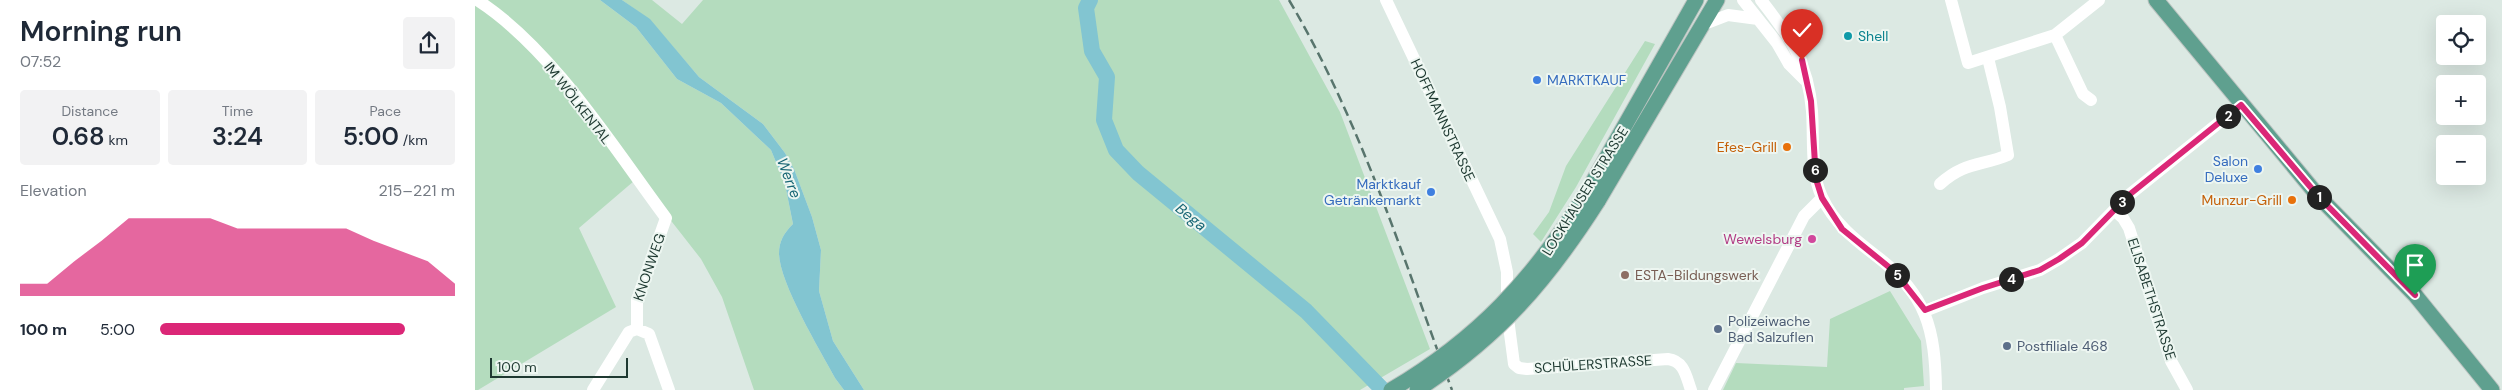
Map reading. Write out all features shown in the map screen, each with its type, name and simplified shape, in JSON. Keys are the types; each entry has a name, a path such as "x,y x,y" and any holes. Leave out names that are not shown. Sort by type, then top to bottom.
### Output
{"main road":[{"name":"LOCKHAUSER STRASSE","path":"1417,390 1476,348 1506,321 1557,264 1697,0"},
{"name":"LOCKHAUSER STRASSE","path":"1391,390 1445,356 1503,305 1531,275 1592,197 1717,0"},
{"path":"2156,0 2319,197 2415,295 2492,390"}],"street":[{"name":"IM WÖLKENTAL","path":"477,0 525,36 583,106 666,218"},
{"name":"HOFFMANNSTRASSE","path":"1386,0 1500,239"},
{"path":"1743,0 1777,43 1789,64 1805,80"},
{"path":"1761,0 1802,60 1811,106 1816,179 1822,198 1842,229 1895,272 1925,310 1936,359 1936,390"},
{"path":"1951,0 1968,63 2055,35 2099,0"},
{"path":"1702,24 1728,15 1758,19"},
{"path":"2055,35 2083,94 2091,100"},
{"path":"1939,184 1951,173 1976,162 2008,155 2000,107 1988,58"},
{"path":"1925,310 1983,288 2040,270 2082,243 2129,195 2241,105"},
{"path":"1714,390 1804,216 1822,198"},
{"name":"ELISABETHSTRASSE","path":"2114,210 2123,218 2129,228 2171,361 2187,390"},
{"name":"KNONWEG","path":"637,329 637,300 666,218"},
{"name":"SCHÜLERSTRASSE","path":"1500,239 1507,272 1506,296 1512,360 1519,368 1677,360 1682,366 1691,390"},
{"path":"593,390 629,332 637,329 649,334 669,390"}],"green space":[{"path":"482,0 600,0 636,27 677,79 721,103 771,150 785,184 793,224 781,241 779,254 781,267 802,317 835,378 844,390 754,390 722,297 701,259 640,181 588,105"},
{"path":"622,0 652,0 682,24 703,0 1279,0 1340,112 1430,349 1360,390 864,390 833,341 819,291 821,250 812,217 794,169 785,153 763,124 699,77 650,20"},
{"path":"475,3 522,39 584,113 634,181 579,228 616,307 478,390 475,390"},
{"path":"1645,41 1655,44 1576,187 1541,242 1533,234 1549,212 1566,166"},
{"path":"1890,291 1921,341 1924,386 1904,388 1904,390 1723,390 1736,363 1827,367 1830,319"}],"water":[{"name":"Werre","path":"600,0 622,0 650,19 699,77 763,124 785,153 794,169 812,217 821,250 819,291 833,341 864,390 844,390 835,378 802,317 786,282 781,267 779,249 783,238 793,224 785,184 771,150 721,103 677,79 636,27"}],"waterway":[{"name":"Bega","path":"1090,0 1086,8 1092,51 1107,77 1104,120 1116,150 1138,173 1306,311 1383,390"}],"railway":[{"path":"1289,0 1315,46 1359,142 1398,241 1452,390"}],"place":[{"name":"Shell","path":"1848,36"},
{"name":"MARKTKAUF","path":"1537,80"},
{"name":"Efes-Grill","path":"1787,147"},
{"name":"Salon Deluxe","path":"2258,169"},
{"name":"Marktkauf Getränkemarkt","path":"1431,192"},
{"name":"Munzur-Grill","path":"2292,200"},
{"name":"Wewelsburg","path":"1812,239"},
{"name":"ESTA-Bildungswerk","path":"1625,275"},
{"name":"Polizeiwache Bad Salzuflen","path":"1718,329"},
{"name":"Postfiliale 468","path":"2007,346"}],"route":[{"path":"1802,60 1811,101 1816,179 1822,198 1842,229 1895,272 1925,310 1983,288 2040,270 2059,259 2082,243 2129,195 2241,105 2319,197 2415,295"}]}
